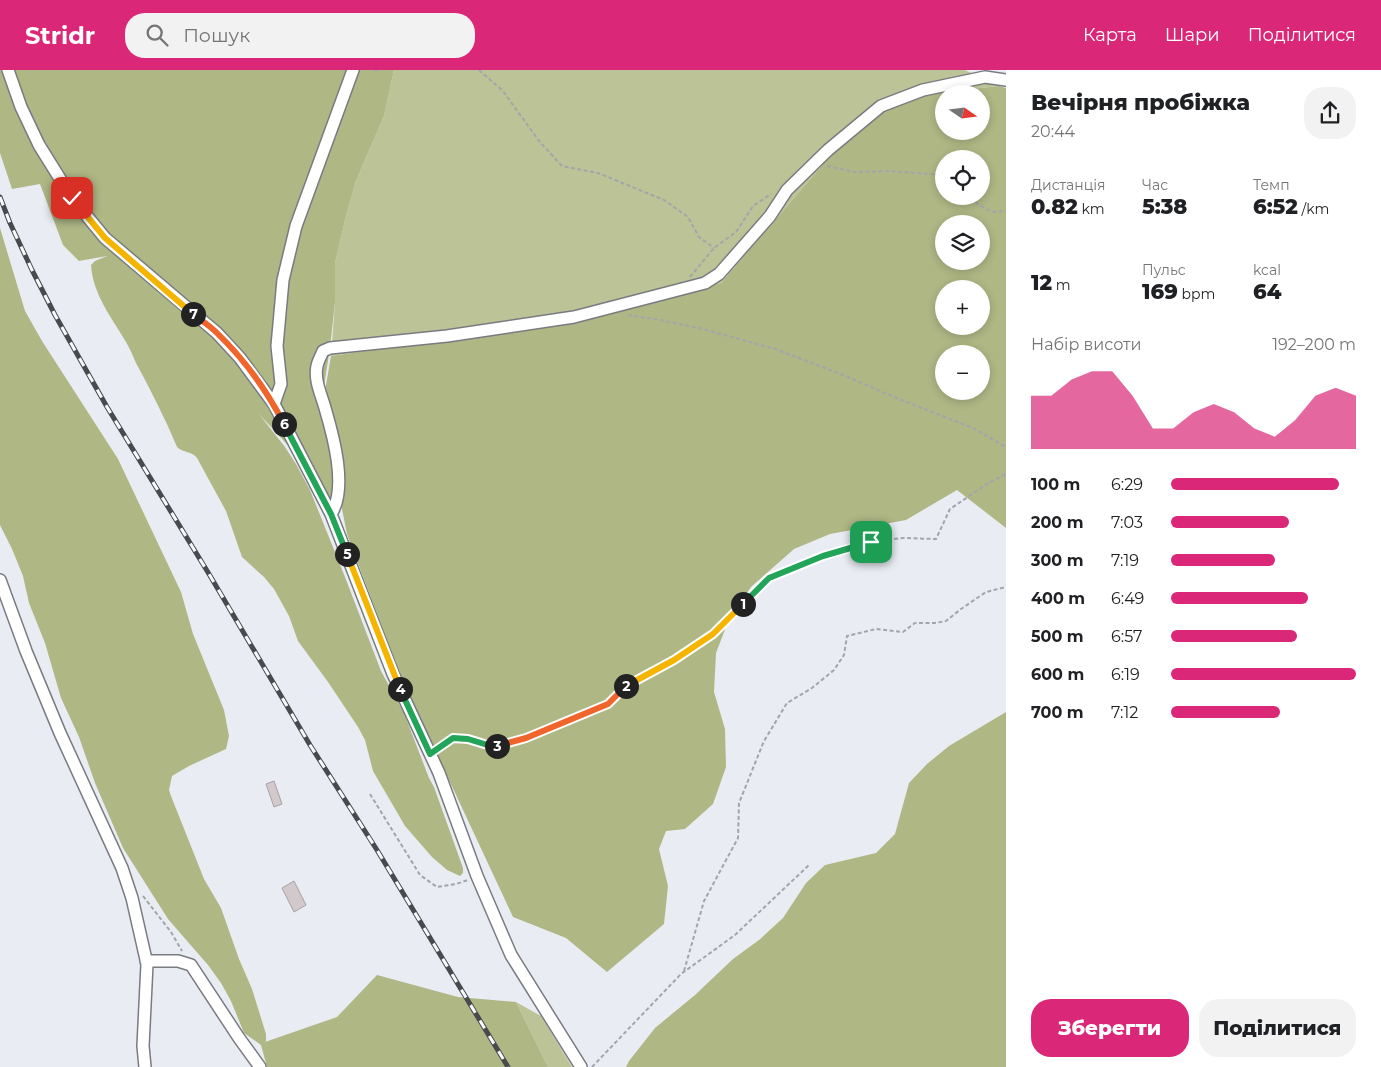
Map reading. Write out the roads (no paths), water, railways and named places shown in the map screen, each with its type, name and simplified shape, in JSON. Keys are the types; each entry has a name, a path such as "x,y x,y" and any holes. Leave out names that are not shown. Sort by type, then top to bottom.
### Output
{"lane":[{"path":"8,70 21,107 39,146 72,198 105,238 217,333 240,358 274,404 331,514 394,674 439,773 477,876 511,956 581,1067"},
{"path":"274,404 281,384 277,346 283,280 296,226 353,70"},
{"path":"331,514 336,506 339,476 332,431 317,380 317,366 323,352 330,348 447,336 574,317 705,283 719,274 770,216 787,190 819,159 881,106 924,90 985,77 1006,80"},
{"path":"0,580 26,651 60,733 122,868 132,898 146,961 143,1046 145,1067"},
{"path":"146,961 178,961 191,965 260,1067"}],"railway":[{"path":"0,197 32,270 107,407 310,745 377,850 508,1067"}]}
